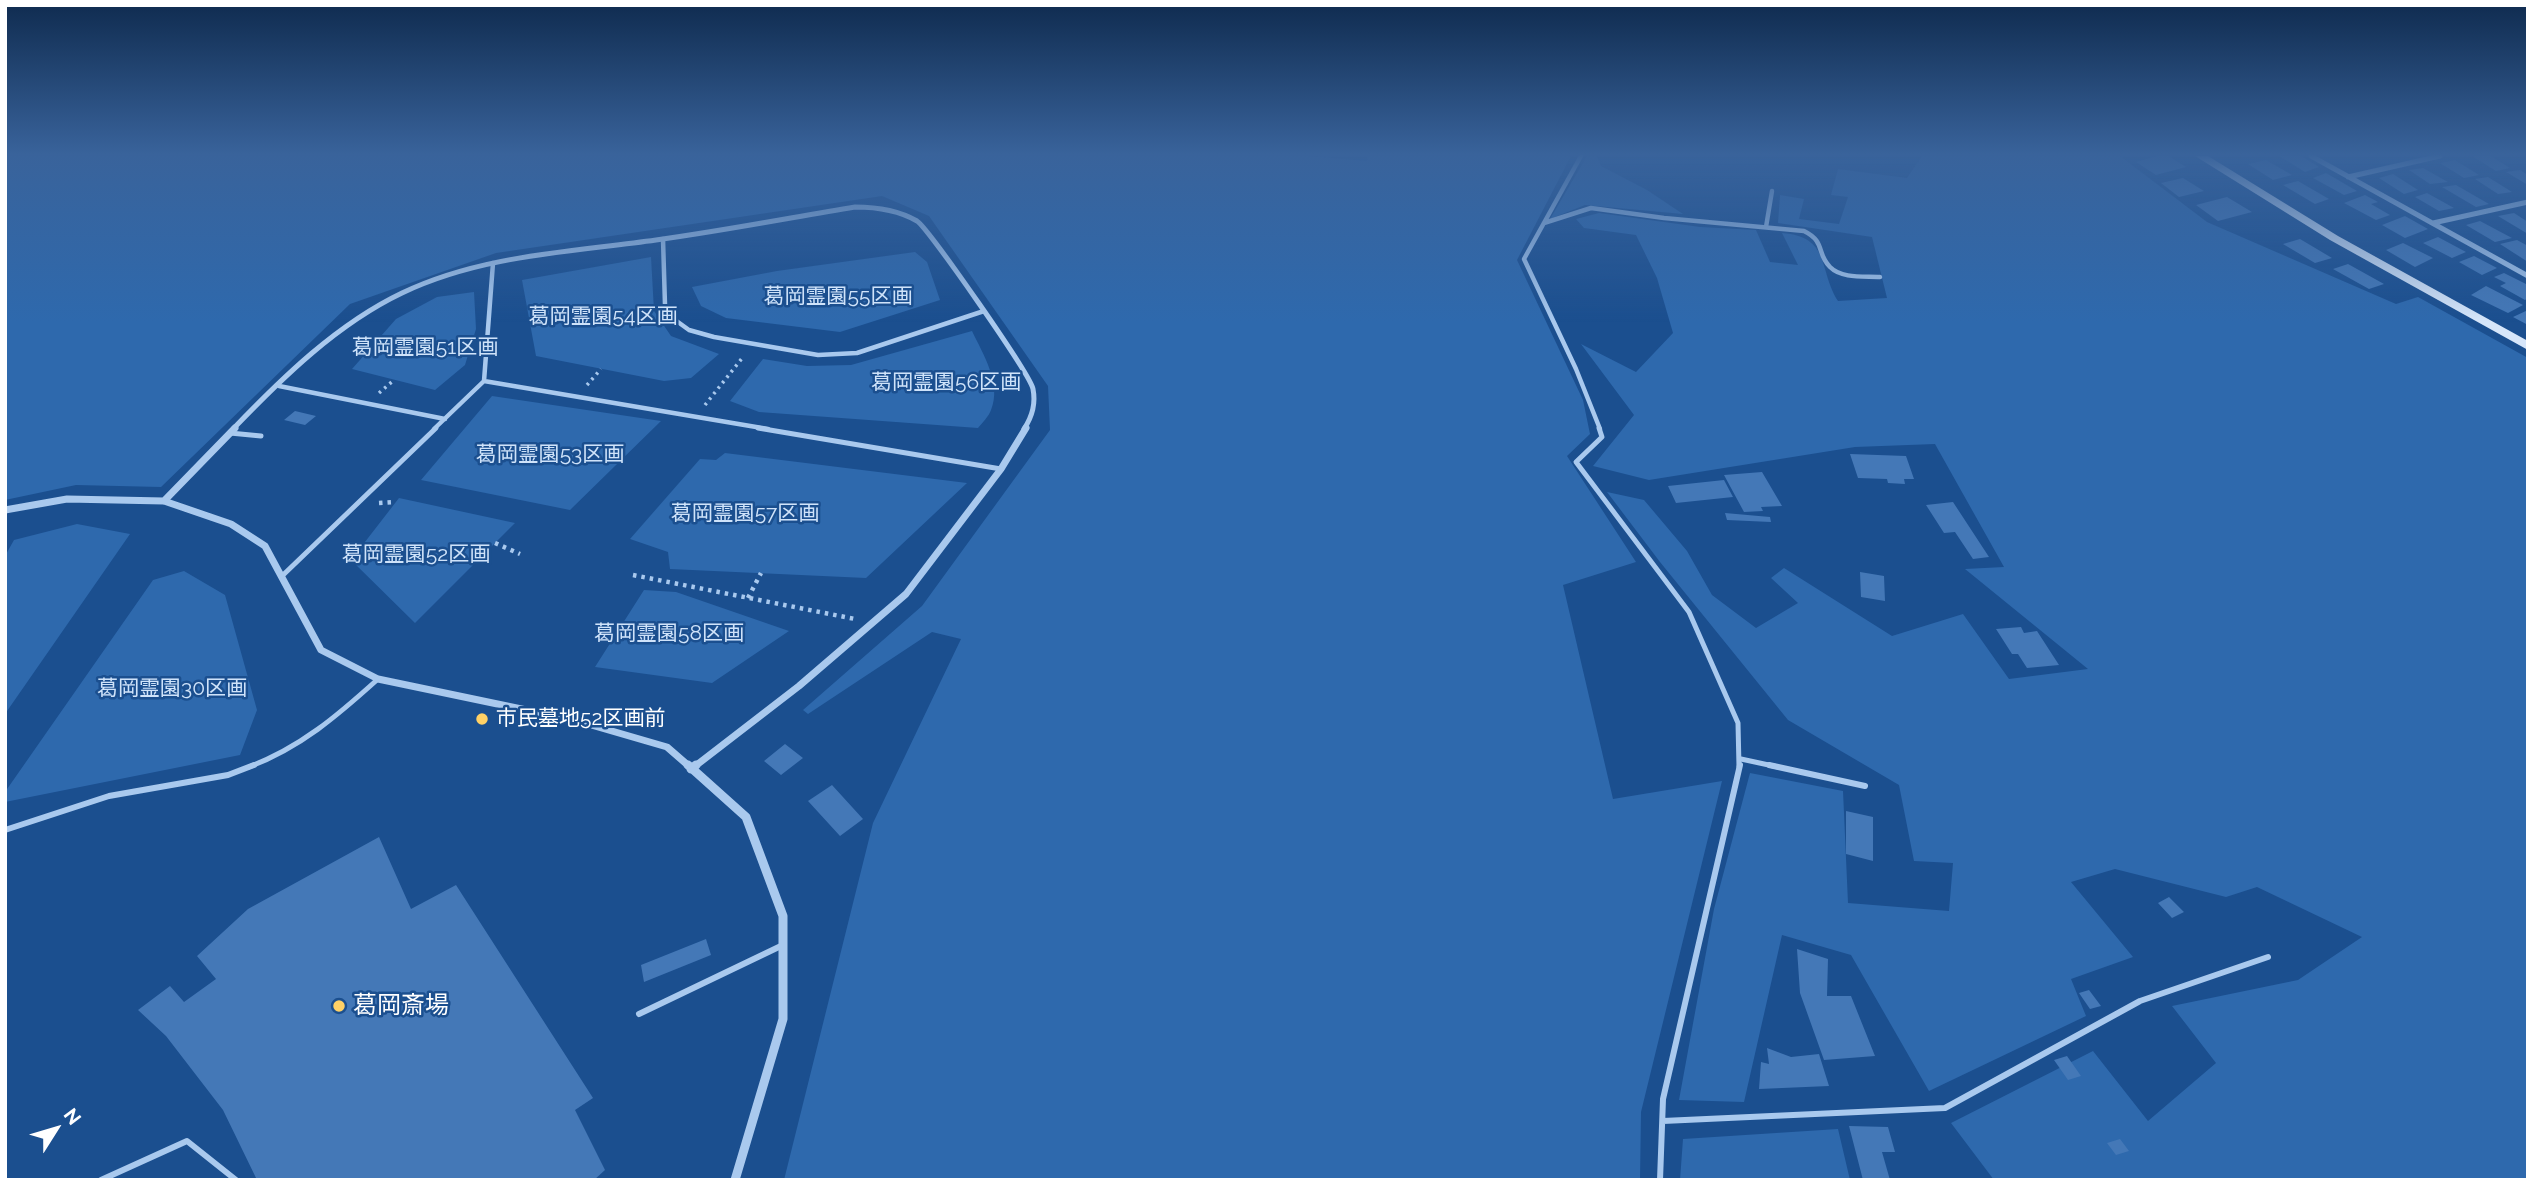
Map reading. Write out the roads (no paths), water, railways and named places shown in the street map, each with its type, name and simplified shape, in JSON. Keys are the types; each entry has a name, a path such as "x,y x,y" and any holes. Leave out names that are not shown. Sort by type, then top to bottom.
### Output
{"street":[{"path":"164,501 313,354 371,310 447,276 493,263 663,239 829,211"},
{"path":"691,769 799,686 906,594 1001,468 1033,415 1033,387 1013,351 919,222 890,211"},
{"path":"2290,211 2528,346"},
{"path":"2410,211 2526,275"},
{"path":"2433,224 2488,211"},
{"path":"5,510 67,499 164,501 231,524 265,547 321,650 377,679 587,724 667,747 746,817 783,915 783,1019 735,1180"}],"lane":[{"path":"1550,211 1524,259 1548,316 1592,403 1602,437 1576,462 1689,612 1738,723 1741,760 1663,1099 1660,1180"},
{"path":"1544,223 1581,211"},
{"path":"1615,211 1804,231 1815,235 1822,244 1827,264 1834,271 1880,277"},
{"path":"1766,227 1769,211"},
{"path":"663,239 666,305 671,317 689,330 752,345 818,355 857,353 984,311"},
{"path":"281,578 484,381 493,263"},
{"path":"484,381 1001,468"},
{"path":"279,386 445,419"},
{"path":"230,433 261,436"},
{"path":"5,831 109,796 228,775 283,754 336,716 377,679"},
{"path":"1741,760 1865,786"},
{"path":"639,1014 783,945"},
{"path":"1663,1121 1945,1108 2140,1001 2268,957"},
{"path":"101,1180 187,1141 236,1180"}],"place":[{"name":"市民墓地52区画前","path":"482,719"},
{"name":"葛岡斎場","path":"339,1006"}],"park label":[{"name":"葛岡霊園55区画","path":"838,297"},
{"name":"葛岡霊園54区画","path":"603,317"},
{"name":"葛岡霊園51区画","path":"425,348"},
{"name":"葛岡霊園56区画","path":"946,383"},
{"name":"葛岡霊園53区画","path":"550,455"},
{"name":"葛岡霊園57区画","path":"745,514"},
{"name":"葛岡霊園52区画","path":"416,555"},
{"name":"葛岡霊園58区画","path":"669,634"},
{"name":"葛岡霊園30区画","path":"172,689"}]}
